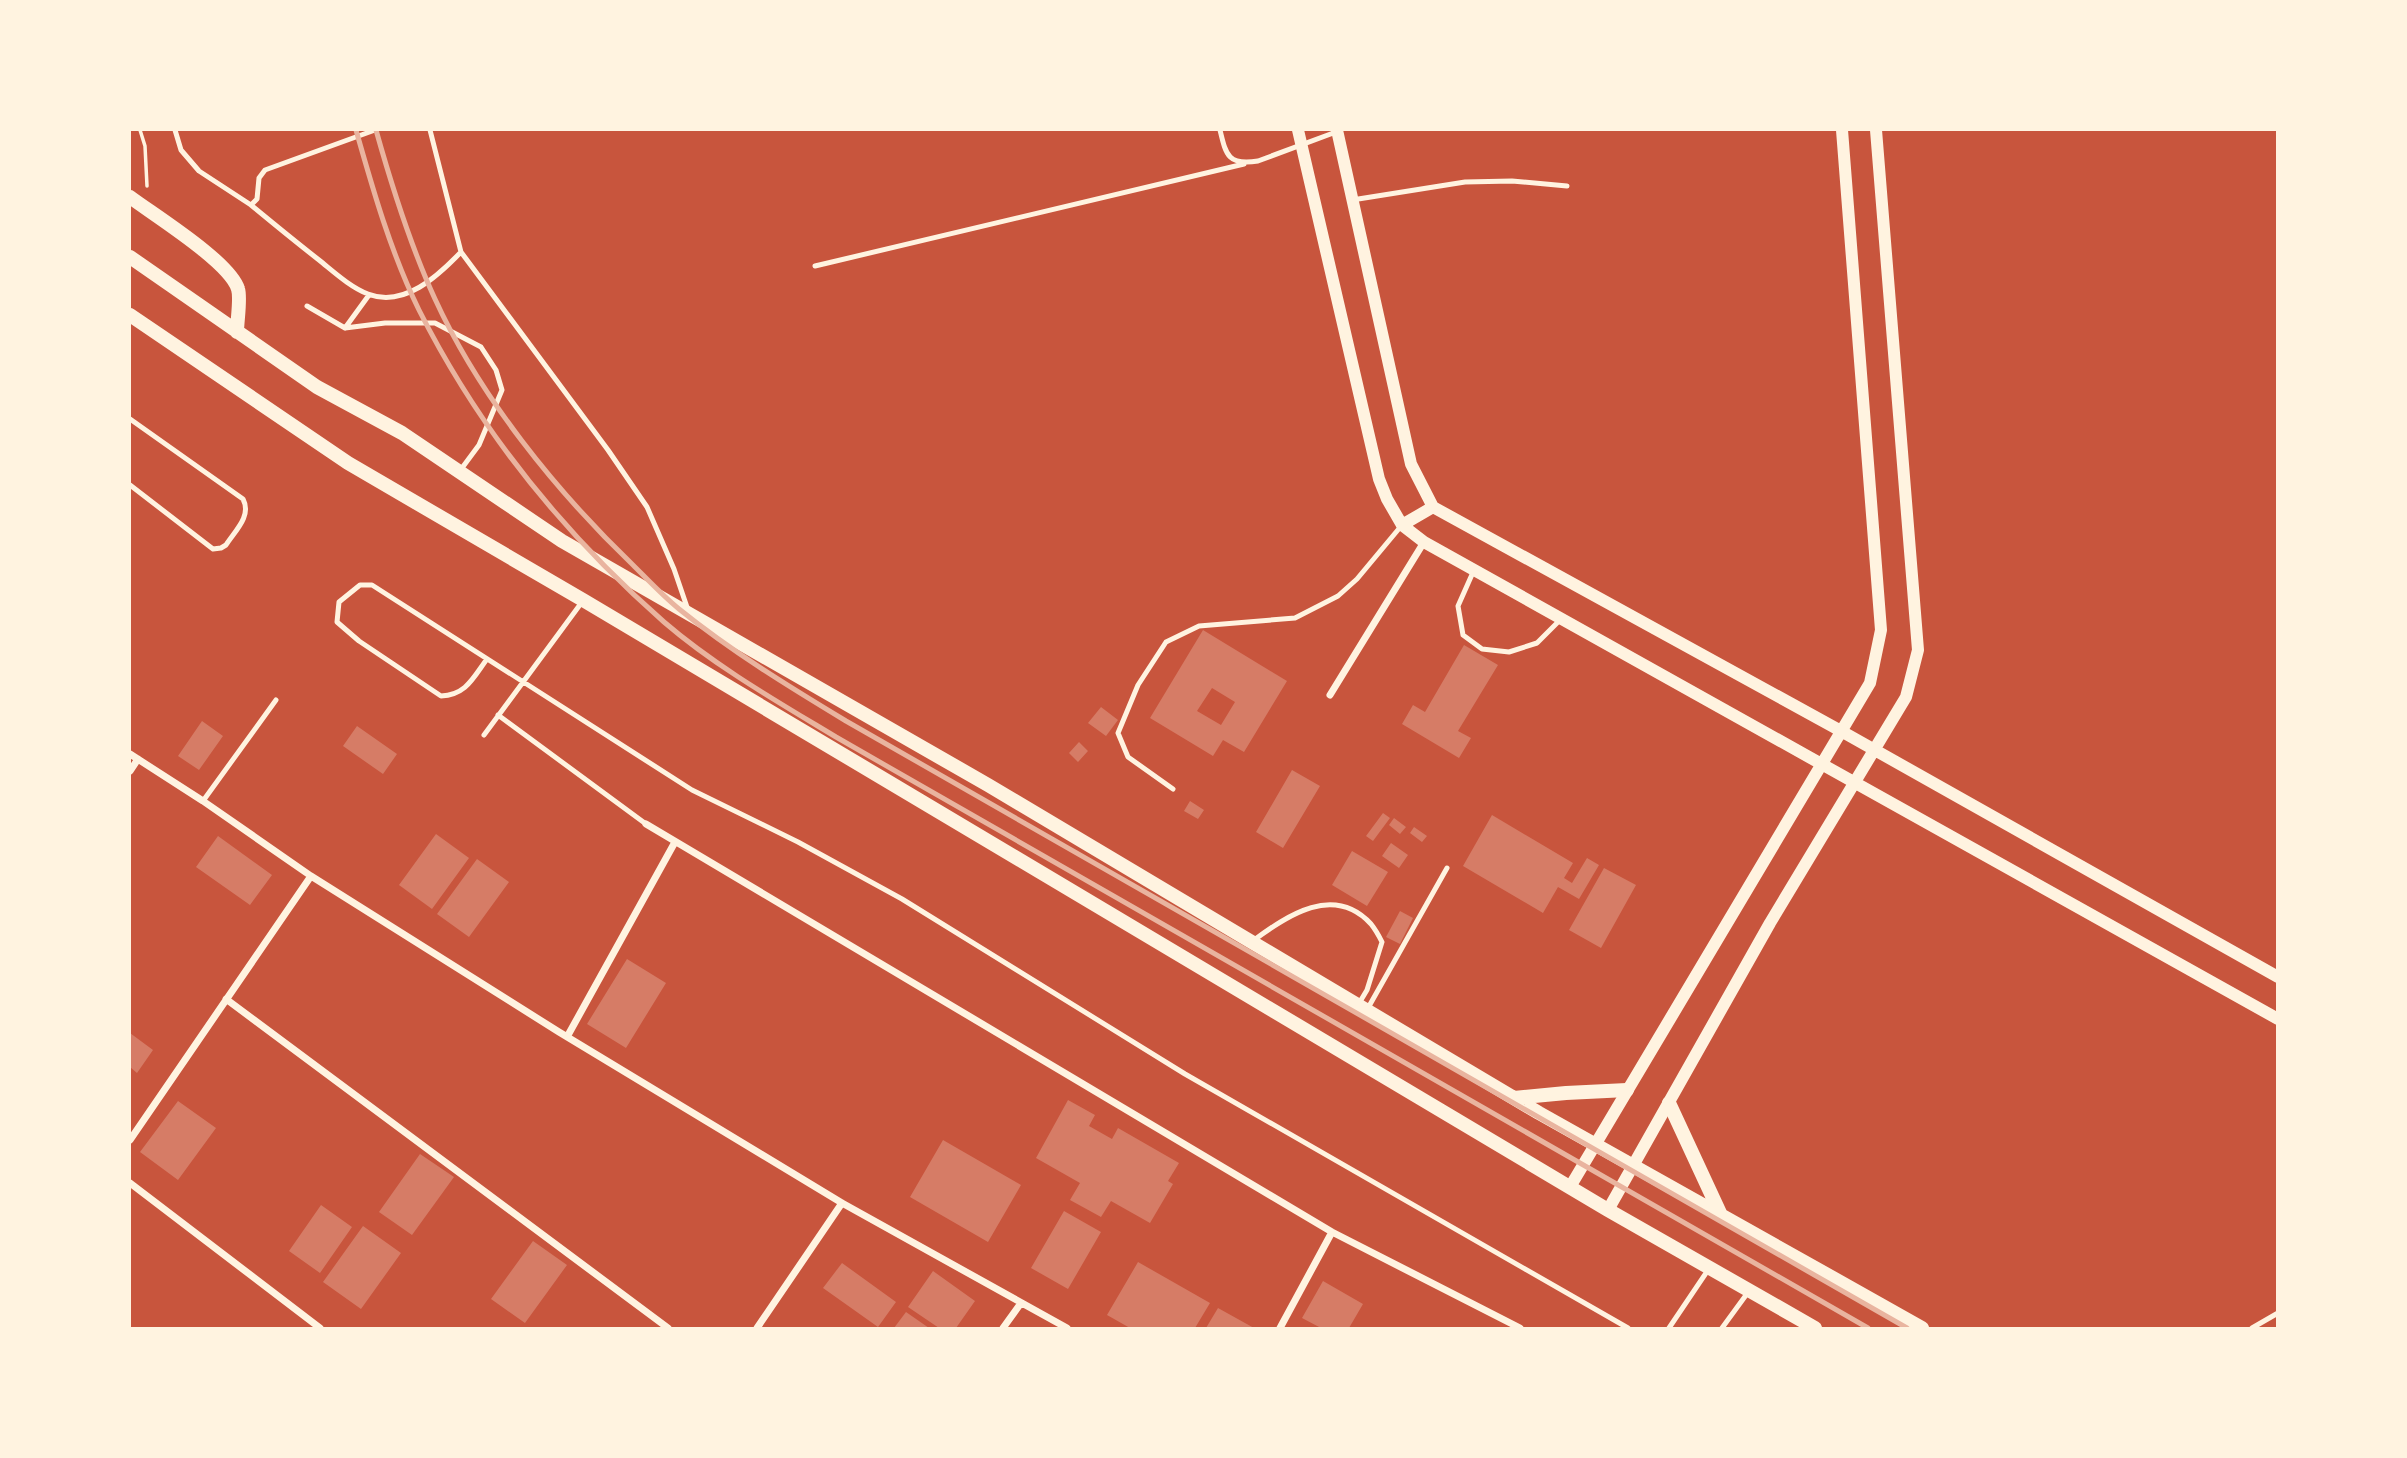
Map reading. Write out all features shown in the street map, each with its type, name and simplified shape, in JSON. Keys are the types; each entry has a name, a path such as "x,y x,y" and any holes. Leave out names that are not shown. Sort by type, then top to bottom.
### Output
{"main road":[{"path":"130,197 208,254 226,271 238,289 237,332"},
{"path":"130,257 317,387 402,433 562,541 988,785 1514,1098 1922,1328"},
{"path":"130,315 348,463 1608,1210 1815,1328"},
{"path":"1514,1098 1627,1090"},
{"path":"1669,1103 1721,1214"}],"street":[{"path":"1298,130 1379,478 1402,525 1424,542 2277,1019"},
{"path":"1570,1187 1870,683 1881,629 1842,130"},
{"path":"1608,1210 1770,923 1906,697 1918,650 1876,130"},
{"path":"1337,131 1411,464 1433,507 1841,731 2277,977"},
{"path":"1402,525 1433,507"},
{"path":"1330,695 1424,542"},
{"path":"130,754 311,876 566,1037 842,1203 1067,1328"},
{"path":"130,771 138,760"},
{"path":"646,824 1332,1232 1520,1328"},
{"path":"566,1037 675,842"},
{"path":"130,1140 311,876"},
{"path":"226,999 668,1328"},
{"path":"130,1183 320,1328"},
{"path":"757,1328 842,1203"},
{"path":"1280,1328 1332,1232"},
{"path":"1003,1328 1021,1303"}],"lane":[{"path":"175,130 181,150 198,171 251,205 345,281 369,295 392,297 413,291 442,272 461,252"},
{"path":"251,205 257,200 259,178 265,170 375,130"},
{"path":"430,130 461,252 647,507 674,569 689,614"},
{"path":"1220,130 1229,157 1244,163"},
{"path":"815,266 1258,161 1337,131"},
{"path":"1352,200 1465,182 1512,181 1567,186"},
{"path":"345,328 369,295"},
{"path":"307,306 345,328 385,323 435,323 481,347 496,370 502,390 479,445 459,472"},
{"path":"130,419 243,499 247,512 226,545 213,549 130,485"},
{"path":"1172,789 1128,757 1118,733 1138,685 1167,642 1199,626 1295,618 1338,596 1357,579 1402,525"},
{"path":"1474,570 1458,606 1463,635 1482,649 1509,652 1536,643 1563,618"},
{"path":"487,659 463,690 454,695 441,696 359,641 337,622 339,602 360,584 372,585 692,790 798,842 902,899 1185,1074 1628,1328"},
{"path":"484,735 583,600"},
{"path":"203,801 276,700"},
{"path":"498,715 646,824"},
{"path":"1362,1008 1447,867"},
{"path":"1251,942 1278,922 1312,906 1335,904 1357,913 1371,924 1382,942 1362,1008"},
{"path":"1669,1328 1709,1268"},
{"path":"1722,1328 1749,1291"},
{"path":"2252,1328 2277,1313"}],"path":[{"path":"141,130 145,146 148,211"}],"building":[{"path":"1203,630 1287,681 1244,752 1223,740 1213,756 1150,718","holes":["1212,688 1235,702 1221,725 1197,711"]},
{"path":"1464,645 1498,665 1458,731 1471,738 1459,758 1402,724 1413,705 1425,712"},
{"path":"1101,707 1118,720 1106,736 1088,723"},
{"path":"202,721 223,736 199,770 178,756"},
{"path":"357,726 397,754 383,774 343,746"},
{"path":"1079,742 1088,751 1078,762 1069,753"},
{"path":"1292,770 1320,786 1283,848 1256,832"},
{"path":"1190,801 1204,810 1198,819 1184,811"},
{"path":"1383,813 1390,818 1373,841 1366,836"},
{"path":"1492,815 1573,863 1564,878 1572,883 1587,858 1599,865 1579,899 1558,887 1543,913 1463,866"},
{"path":"1394,818 1406,827 1400,834 1389,825"},
{"path":"1414,827 1427,836 1422,842 1410,833"},
{"path":"436,834 469,858 432,909 399,885"},
{"path":"218,836 272,875 250,905 196,867"},
{"path":"1391,843 1408,855 1399,868 1382,856"},
{"path":"1352,851 1388,872 1367,906 1332,885"},
{"path":"477,859 509,882 469,937 437,914"},
{"path":"1604,868 1636,885 1601,948 1569,930"},
{"path":"1400,911 1413,918 1400,944 1386,937"},
{"path":"627,959 666,983 626,1048 587,1024"},
{"path":"130,1033 153,1050 137,1073 130,1067"},
{"path":"1068,1100 1095,1115 1089,1126 1112,1139 1118,1128 1179,1163 1168,1181 1173,1184 1150,1223 1111,1201 1101,1217 1070,1200 1080,1183 1036,1158"},
{"path":"178,1101 216,1128 178,1180 140,1152"},
{"path":"943,1140 1021,1185 988,1242 910,1197"},
{"path":"420,1154 454,1177 412,1235 379,1212"},
{"path":"321,1205 352,1227 320,1273 289,1251"},
{"path":"1064,1211 1101,1232 1068,1289 1031,1268"},
{"path":"363,1226 401,1253 361,1309 323,1282"},
{"path":"533,1241 567,1265 525,1323 491,1299"},
{"path":"1138,1262 1210,1303 1195,1328 1130,1328 1107,1315"},
{"path":"842,1263 896,1302 878,1327 823,1288"},
{"path":"933,1271 975,1301 956,1328 939,1328 908,1307"},
{"path":"1323,1281 1363,1304 1349,1328 1321,1328 1302,1318"},
{"path":"1218,1308 1254,1328 1206,1328"},
{"path":"906,1312 929,1328 894,1328"}],"railway":[{"path":"356,130 383,221 409,288 469,397 526,478 558,516 627,588 704,654 836,737 1868,1328"},
{"path":"376,130 417,258 453,336 474,372 548,474 604,536 679,609 739,654 846,721 1907,1328"}]}
